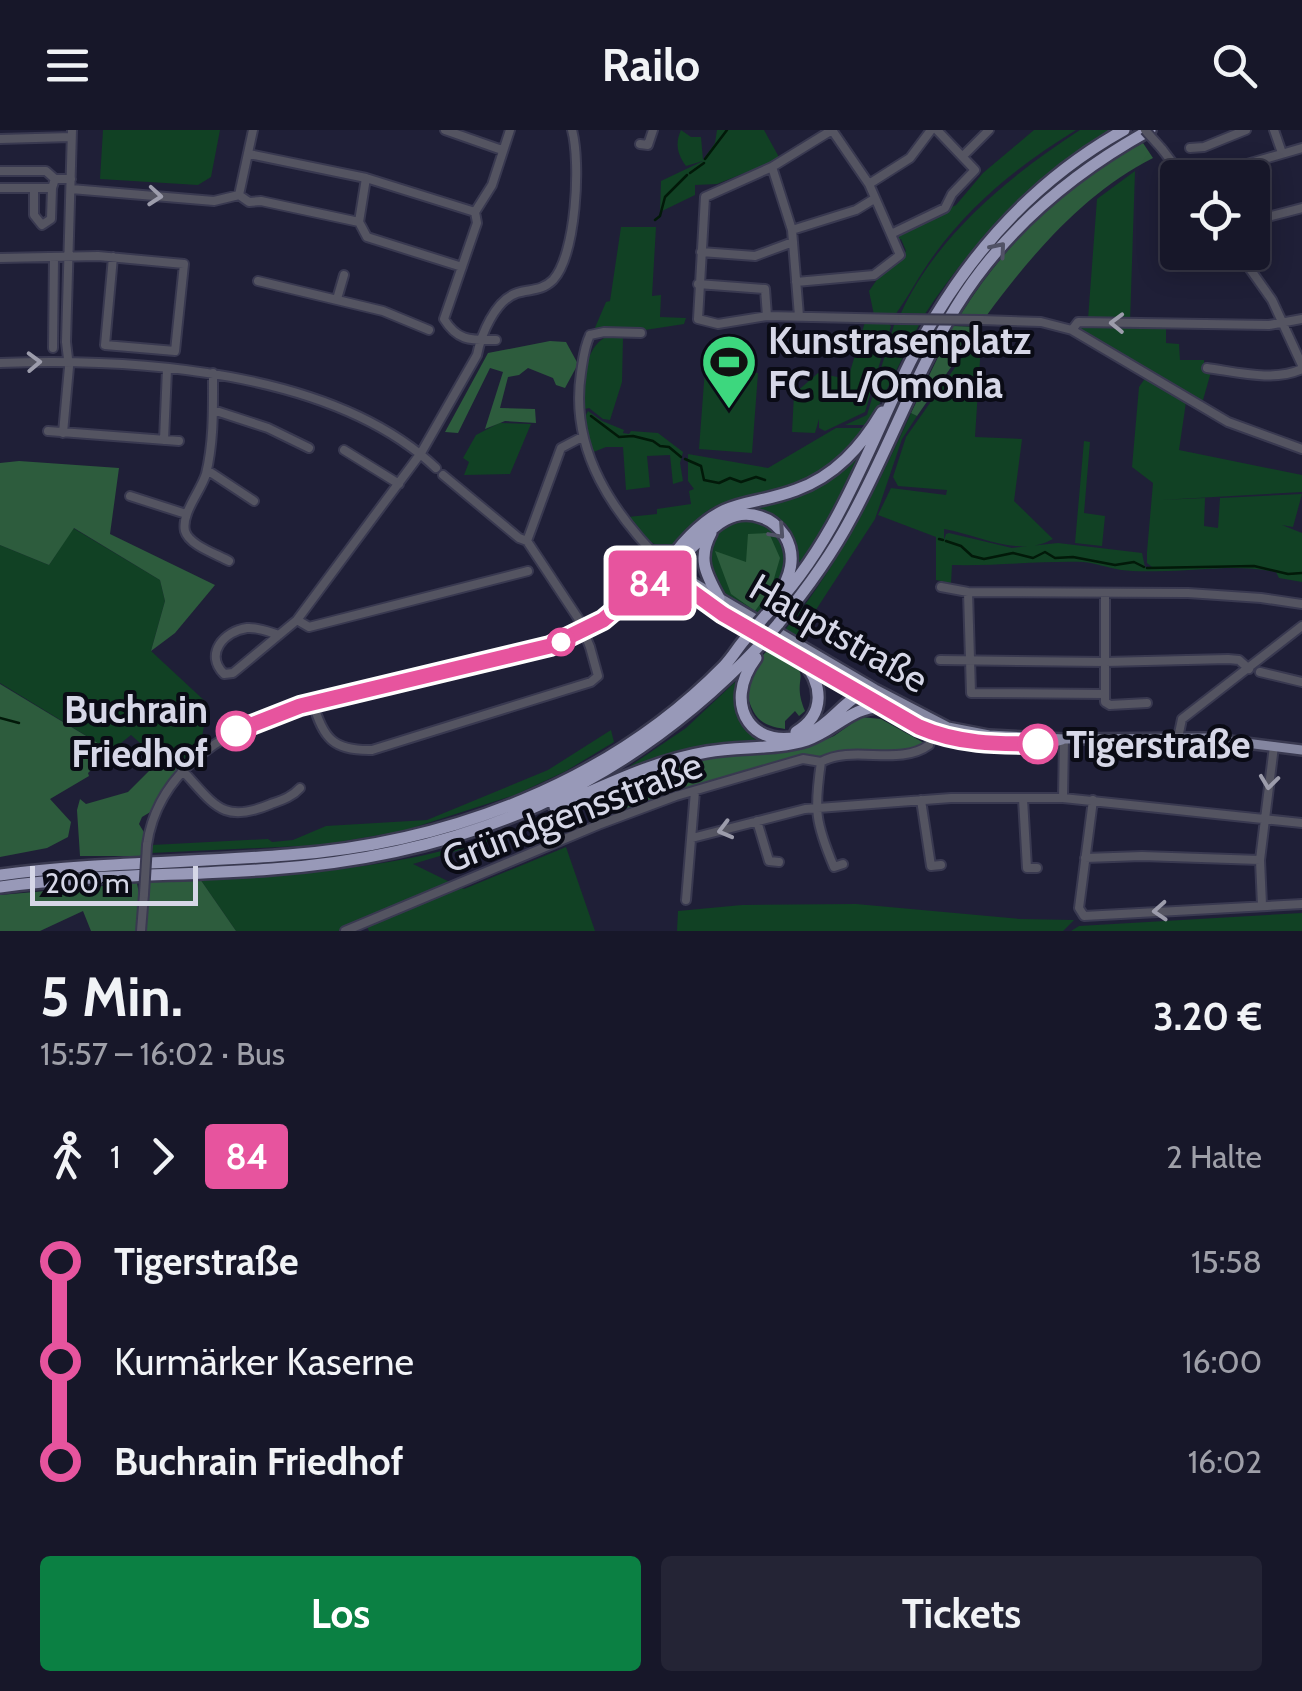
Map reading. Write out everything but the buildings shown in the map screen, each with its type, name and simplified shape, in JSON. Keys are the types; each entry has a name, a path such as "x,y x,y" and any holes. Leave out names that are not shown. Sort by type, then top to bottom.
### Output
{"highway":[{"path":"627,752 716,690 778,624 814,578 851,518 968,277 1000,228 1068,166 1124,130"},
{"path":"0,887 334,863 424,847 494,825 518,823 616,766 728,662 787,594 831,530 936,314 968,277 1056,193 1104,156 1148,130"},
{"path":"666,567 674,552 722,510 796,490 826,475 859,445 896,392"},
{"path":"666,567 678,561 715,526 738,515 754,515 776,526 786,538 791,556 790,572 765,616"},
{"path":"715,526 705,545 703,562 719,598"},
{"path":"652,552 674,552"},
{"path":"761,644 740,688 740,708 748,722 769,735 810,732 836,716 862,688"},
{"path":"787,736 811,720 819,699 806,658"},
{"path":"0,875 80,866 290,855 374,845 489,814 616,766 632,774 706,752 796,743 824,733 844,718 858,702 862,688"},
{"path":"844,718 864,709 883,707"}],"main road":[{"name":"Hauptstraße","path":"666,567 719,598 742,619"},
{"name":"Hauptstraße","path":"666,567 684,587 806,658 961,736"},
{"name":"Hauptstraße","path":"862,688 883,707 934,734 1178,738 1302,750"}],"street":[{"path":"239,196 253,130"},
{"path":"445,130 502,150"},
{"path":"496,340 467,341 452,331 444,319 476,222 474,212 492,185 510,130"},
{"path":"279,635 252,627 232,633 216,648 214,659 218,668 224,674 232,673 279,635 297,620 421,453 505,300 514,294 541,289 560,270 578,193 572,130"},
{"path":"640,144 648,146 652,130"},
{"path":"796,282 880,272 900,255 869,184 832,130 772,167 705,197 696,310 702,322 718,324 768,316 1041,322 1072,330 1228,422 1302,449"},
{"path":"869,184 910,158 934,130 975,170 952,194 945,208 891,234"},
{"path":"963,156 989,130"},
{"path":"1148,130 1171,160"},
{"path":"1190,148 1204,147 1246,130"},
{"path":"1274,130 1282,154"},
{"path":"0,139 72,134 63,434"},
{"path":"1261,160 1302,148"},
{"path":"250,154 366,178 474,212"},
{"path":"772,167 792,230 799,316"},
{"path":"0,171 46,171 54,183 52,220 47,224 35,220 34,188"},
{"path":"366,178 359,222 366,237 462,267"},
{"path":"0,188 34,188 54,183 214,201 239,196 249,202 260,200 359,222"},
{"path":"792,230 856,210 874,200"},
{"path":"1270,216 1302,208"},
{"path":"701,252 754,256 792,242"},
{"path":"53,348 54,257"},
{"path":"0,258 113,257 184,264 175,351 106,345 113,257"},
{"path":"1207,368 1286,374 1302,367 1283,322 1250,270"},
{"path":"337,299 344,275"},
{"path":"258,281 383,312 429,330"},
{"path":"698,284 766,289 768,316"},
{"path":"1072,330 1078,322 1269,325 1302,319"},
{"name":"Hauptstraße","path":"642,332 587,332 578,393 582,437 614,506 666,567"},
{"path":"143,365 144,348"},
{"path":"0,363 68,361 212,373 334,406 368,420 421,453 519,538 527,540 578,618 598,667 596,678 372,750 336,744 325,735 314,703"},
{"path":"164,440 166,369"},
{"path":"212,373 207,470 200,492 186,514 185,531 192,541 228,561"},
{"path":"213,410 268,428 309,448"},
{"path":"48,431 179,440"},
{"path":"527,540 561,448 582,437"},
{"path":"344,450 399,484"},
{"path":"207,470 254,501"},
{"path":"130,496 186,514"},
{"path":"141,931 148,846 156,810 182,770 218,742 250,724 314,703 550,646 603,620 666,567"},
{"path":"297,620 309,627 528,571"},
{"path":"942,587 968,592 1231,595 1302,604"},
{"path":"968,592 970,693 1105,698"},
{"path":"1105,592 1105,698 1110,704 1147,703"},
{"path":"1178,738 1182,718 1302,626"},
{"path":"940,660 1234,660 1249,669"},
{"path":"1260,672 1302,682"},
{"name":"Hauptstraße","path":"821,762 842,754 916,753 929,746 934,734 931,720"},
{"name":"Hauptstraße","path":"934,734 948,727"},
{"path":"1063,798 1064,739"},
{"path":"1262,904 1260,860 1274,746"},
{"name":"Gründgensstraße","path":"346,931 641,809 803,759 821,762"},
{"path":"821,762 815,808 820,832 834,867 843,864"},
{"path":"182,770 210,803 234,813 261,808 300,788"},
{"path":"686,900 695,791"},
{"path":"692,838 815,808 921,800 1063,798 1302,823"},
{"path":"1023,799 1028,868 1037,868"},
{"path":"921,800 934,869"},
{"path":"1092,800 1081,914 1302,904"},
{"path":"757,821 769,861 779,862"},
{"path":"1086,858 1260,860"}],"green space":[{"path":"103,130 220,130 211,177 198,185 100,179"},
{"path":"681,130 691,137 701,137 703,160 715,143 717,130 764,130 780,159 717,184 695,185 695,195 660,212 661,181 703,161 686,166 678,148"},
{"path":"1034,130 1076,130 1017,170 964,218 895,315 874,315 869,291 906,251 901,239 896,241 894,235 956,205 983,173"},
{"path":"1080,130 1114,130 1059,168 1009,211 965,260 925,314 901,313 934,258 977,210 1027,167"},
{"path":"1143,143 1153,158 1105,188 1061,226 987,315 961,314 997,263 1040,216 1089,176"},
{"path":"1135,171 1130,323 1166,323 1166,343 1179,344 1180,360 1204,360 1204,371 1211,372 1201,407 1072,330 1088,319 1097,199"},
{"path":"621,227 656,227 652,296 661,295 660,317 686,318 684,324 645,330 594,330 606,302 610,301"},
{"path":"865,322 891,326 865,412 825,431 819,428 819,419 815,433 792,432 794,394 818,373 842,378 842,394 837,398 843,395"},
{"path":"894,325 919,325 869,425 845,425 867,415"},
{"path":"953,326 979,327 917,416 911,413"},
{"path":"982,329 975,437 1022,439 1014,501 1053,539 1013,546 944,529 944,540 949,533 1012,548 1058,543 1142,553 1145,567 1152,567 1147,563 1147,552 1153,483 1132,467 1139,387 1146,377 1186,402 1179,450 1302,475 1302,492 1160,500 1205,498 1204,526 1218,528 1220,498 1302,494 1293,527 1282,525 1302,533 1302,582 1279,578 1276,572 1248,568 1133,571 1066,562 952,565 951,583 936,580 936,537 878,515 891,488 946,495 947,490 898,486 893,477 906,437"},
{"path":"623,337 622,382 610,420 589,408 582,417 590,356 603,339"},
{"path":"550,341 566,342 578,364 565,388 556,385 553,378 528,368 508,377 500,408 535,409 536,423 505,421 485,429 503,372 490,368 458,433 445,432 488,353"},
{"name":"Kunstrasenplatz FC LL/Omonia","path":"705,369 758,373 752,453 699,449"},
{"path":"588,411 624,430 623,433 658,433 683,452 683,481 673,484 670,455 647,456 650,487 626,490 623,447 606,447 591,453 584,419"},
{"path":"911,413 917,416 902,439 875,519 797,639 784,631 822,581 855,527"},
{"path":"499,423 531,424 510,474 464,475 469,462 463,458 476,435"},
{"path":"836,428 868,428 814,477 787,489 718,505 698,518 671,547 652,542 628,517 691,504 689,491 694,489 688,481 688,454 768,468"},
{"path":"1084,441 1090,442 1084,513 1105,516 1102,546 1075,543"},
{"path":"863,449 824,527 793,574 791,540 745,511 745,506 772,501"},
{"path":"0,463 119,468 110,534 215,585 175,633 151,651 165,601 160,580 74,528 49,565 0,545"},
{"path":"744,518 766,526 786,547 784,572 755,616 718,589 708,572 710,548 718,531"},
{"path":"73,528 160,580 165,601 151,651 208,704 202,737 209,739 187,757 178,761 161,758 131,735 111,751 0,683 0,545 49,565"},
{"path":"769,533 780,558 771,589 755,611 731,594 715,551 746,562 748,534"},
{"path":"770,648 795,665 801,676 805,711 799,716 795,711 785,721 785,729 758,718 746,692 761,657"},
{"path":"736,681 737,705 744,720 780,740 631,770 630,766 686,728"},
{"path":"0,684 111,751 89,776 50,799 71,822 68,837 47,848 0,857"},
{"path":"861,717 881,719 924,743 913,751 789,760 687,788 624,811 616,788 625,786 630,803 637,801 637,795 661,796 666,791 648,774 724,755 810,746 834,736"},
{"path":"611,730 614,742 566,771 515,795 403,831 322,845 151,853 152,845 268,839 272,842 293,840 326,826 427,820 548,770"},
{"path":"192,756 173,775 152,811 142,817 142,856 80,856 80,799 86,804 128,792 160,760 174,763"},
{"path":"575,804 576,810 560,820 413,864 464,889 566,847 595,931 369,931 365,923 345,931 236,931 200,879 312,872 423,855 496,835 498,838"},
{"path":"200,879 236,931 91,931 83,911 40,931 0,931 0,895 137,883 139,894 148,894 149,882"},
{"path":"856,904 1074,920 1063,931 677,931 678,911 742,905"},
{"path":"1302,913 1302,931 1071,931 1079,926"}],"waterway":[{"path":"705,159 727,130"},
{"path":"690,173 704,163"},
{"path":"655,220 665,197 687,175"},
{"path":"591,416 619,437 653,441 681,457"},
{"path":"685,459 701,466 704,480 765,480"},
{"path":"939,539 943,540"},
{"path":"946,541 984,559 1013,553 1033,558 1045,552 1055,558 1073,557 1115,565 1134,562 1144,567"},
{"path":"1147,568 1254,566 1288,574 1302,573"},
{"path":"0,718 19,723"}],"bus line":[{"name":"84","path":"236,731 300,706 550,646 603,620 666,567 704,602 919,727 972,742 1038,744"}],"place":[{"name":"Kunstrasenplatz FC LL/Omonia","path":"729,411"},
{"name":"Buchrain Friedhof","path":"236,731"},
{"name":"Tigerstraße","path":"1038,744"}]}
